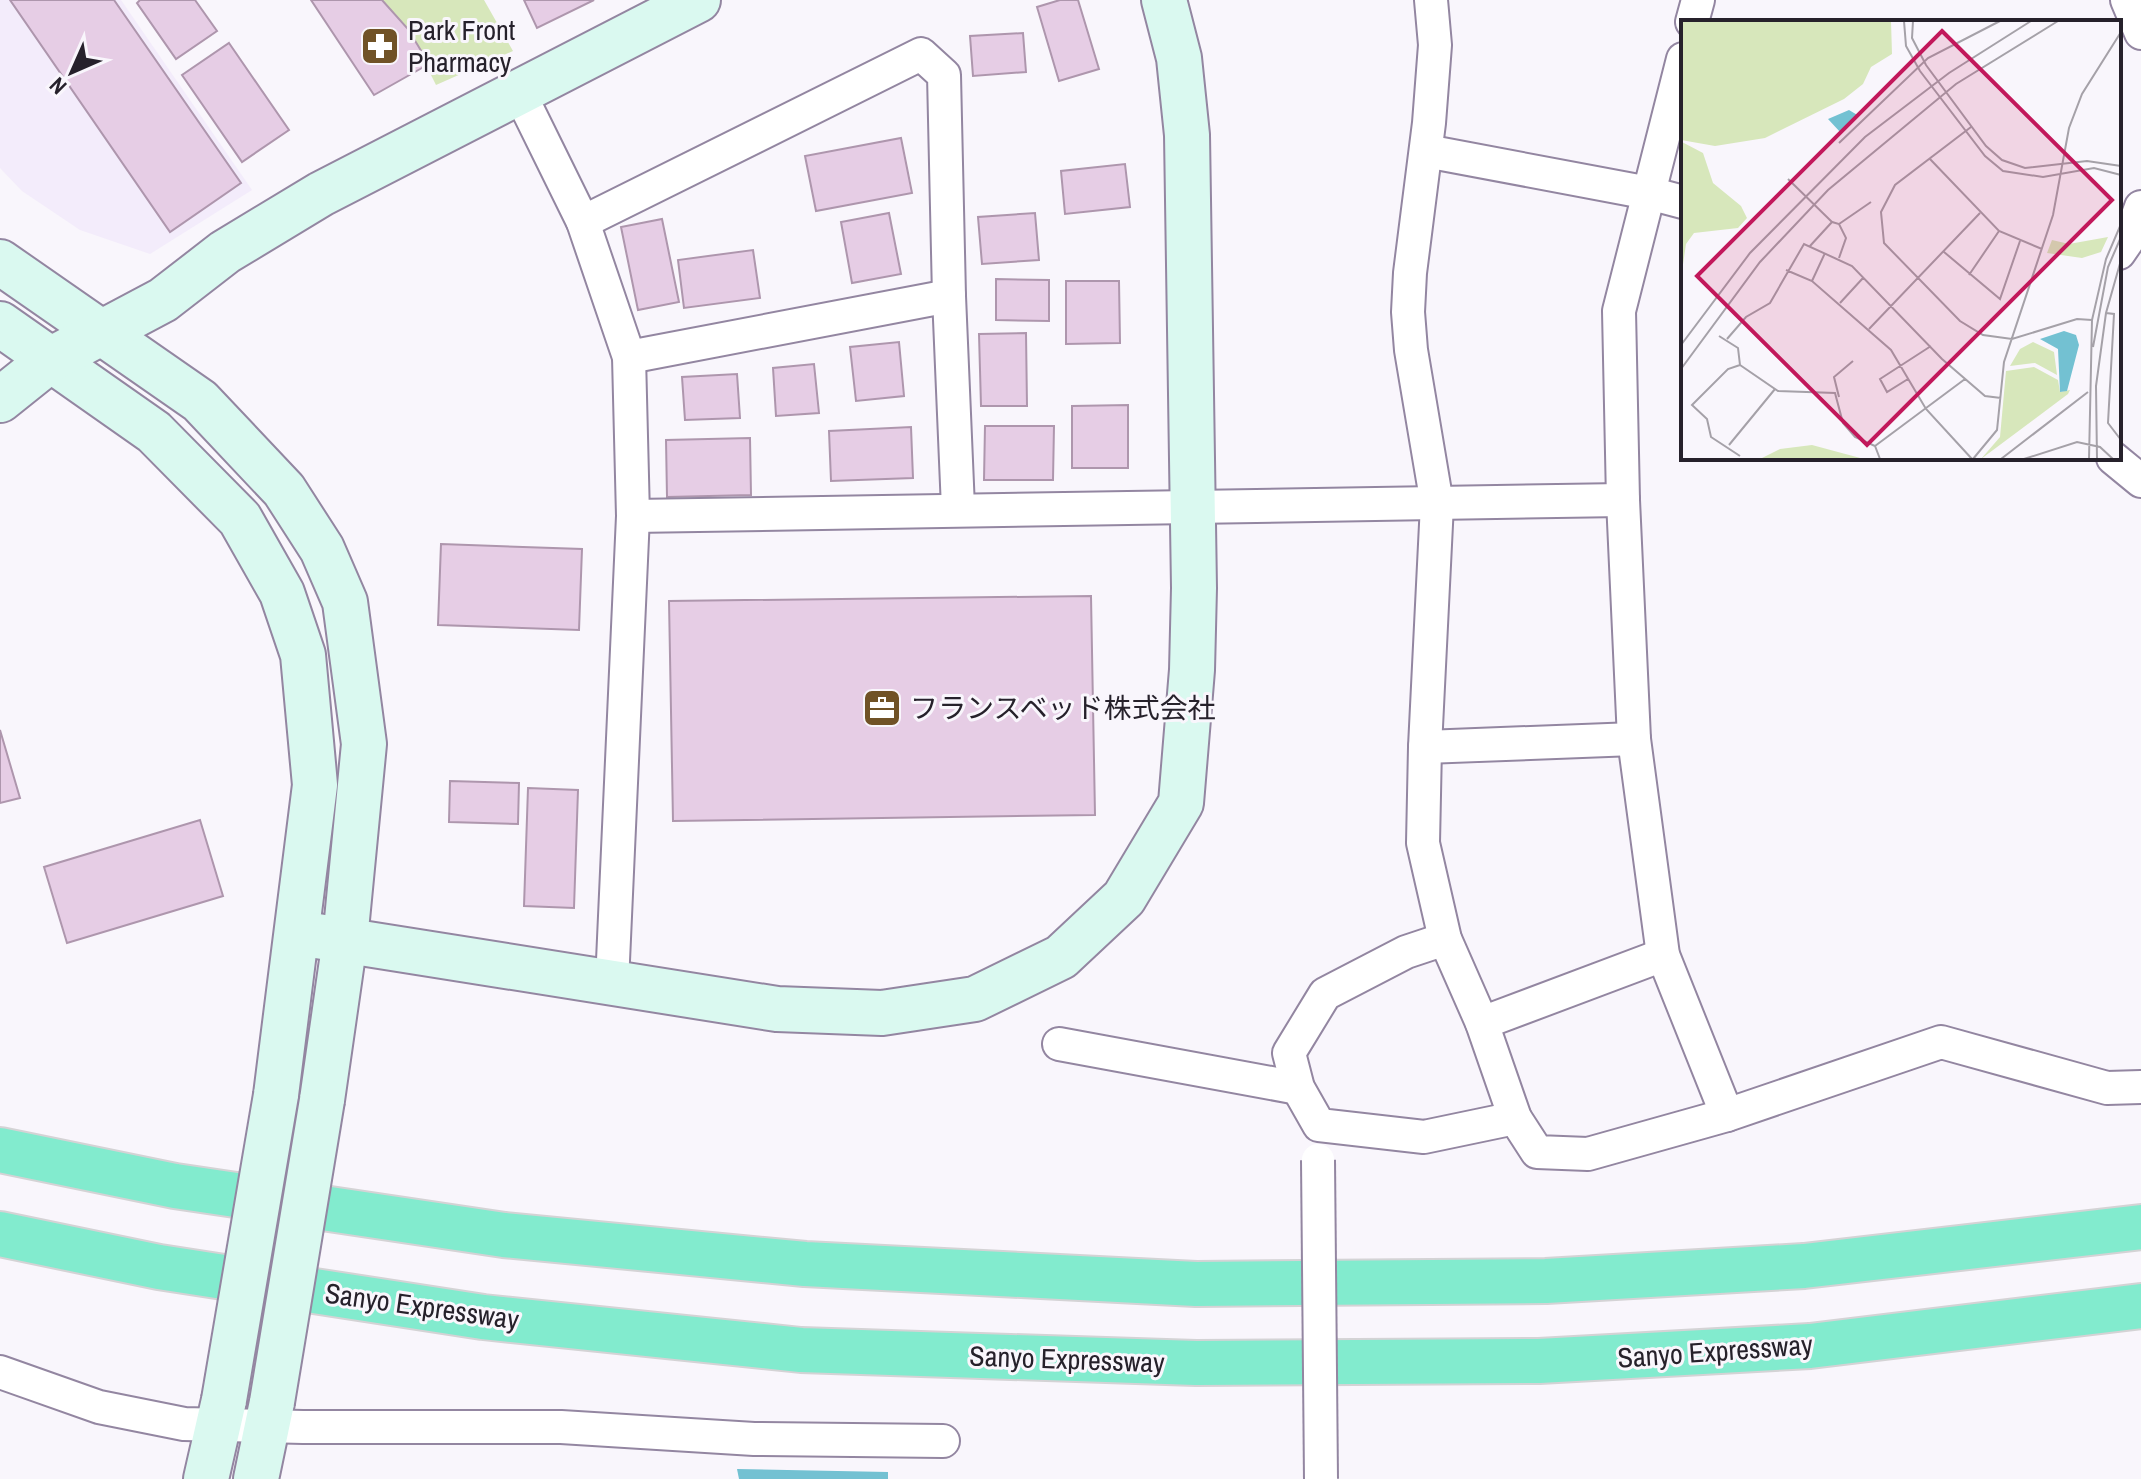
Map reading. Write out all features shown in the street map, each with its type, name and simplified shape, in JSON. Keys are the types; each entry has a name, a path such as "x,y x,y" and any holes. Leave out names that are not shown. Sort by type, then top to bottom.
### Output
{"highway":[{"path":"0,1150 175,1186 504,1235 805,1264 1196,1284 1546,1281 1789,1267 2141,1227"},
{"name":"Sanyo Expressway","path":"0,1234 159,1267 483,1317 817,1351 1196,1363 1539,1361 1810,1346 2141,1306"}],"street":[{"path":"0,400 50,360 163,300 225,252 321,194 698,0"},
{"path":"298,933 777,1009 882,1013 975,999 1061,957 1124,898 1181,803 1192,670 1187,135 1179,58 1164,0"},
{"path":"1431,0 1435,45 1408,312 1411,350 1437,504 1423,843 1445,939 1482,1023 1515,1118 1537,1152 1588,1154 1727,1115 1941,1042 2107,1088 2141,1087"},
{"path":"1693,20 1698,0"},
{"path":"2127,0 2141,33"},
{"path":"583,222 921,54 944,75 958,508"},
{"path":"1681,76 1677,109 1649,193 1619,311 1623,500 1634,739 1663,955 1727,1115"},
{"path":"519,92 583,222 629,357 633,516 612,983"},
{"path":"1426,151 1681,201"},
{"path":"2121,250 2130,237 2141,207"},
{"path":"0,262 200,401 284,490 322,549 345,602 364,744 345,940 270,1415 256,1479"},
{"path":"629,357 949,296"},
{"path":"0,324 154,432 240,519 282,593 303,655 315,785 298,933 276,1095 221,1413 206,1479"},
{"path":"2115,460 2141,481"},
{"path":"633,516 958,508 1623,500"},
{"path":"1425,747 1634,739"},
{"path":"1321,1479 1319,1125 1298,1088 1289,1053 1325,994 1406,952 1445,939"},
{"path":"1482,1023 1663,955"},
{"path":"1059,1044 1298,1088"},
{"path":"1319,1125 1424,1137 1515,1118"},
{"path":"0,1372 99,1407 184,1424 221,1413 561,1427 754,1439 943,1441"}],"shaded area":[{"path":"0,0 121,0 252,190 150,254 80,230 22,191 0,168"}],"green space":[{"path":"382,0 484,0 513,51 436,85 408,29"}],"water":[{"path":"737,1469 888,1472 888,1479 739,1479"}],"building":[{"path":"10,0 114,0 241,183 170,232"},
{"path":"140,0 195,0 217,31 176,59 137,3"},
{"name":"Park Front Pharmacy","path":"311,0 382,0 408,29 429,64 374,95"},
{"path":"524,0 594,0 537,28"},
{"path":"1060,0 1078,0 1099,69 1059,81 1037,7"},
{"path":"1023,33 1026,72 973,76 970,36"},
{"path":"229,43 289,130 242,162 182,75"},
{"path":"901,138 912,193 816,211 805,156"},
{"path":"1125,164 1130,207 1065,214 1061,171"},
{"path":"889,213 901,274 852,283 841,222"},
{"path":"1035,213 1039,260 982,264 978,217"},
{"path":"662,219 679,302 638,310 621,227"},
{"path":"753,250 760,298 684,308 678,260"},
{"path":"996,279 1049,280 1049,321 996,320"},
{"path":"1066,281 1119,281 1120,343 1066,344"},
{"path":"1026,333 1027,406 981,406 979,334"},
{"path":"899,342 904,396 856,401 850,347"},
{"path":"814,364 819,413 776,416 773,368"},
{"path":"737,374 740,418 685,420 682,377"},
{"path":"1128,405 1128,468 1072,468 1072,406"},
{"path":"985,426 1054,426 1053,480 984,480"},
{"path":"911,427 913,478 831,481 829,431"},
{"path":"750,438 751,495 667,497 666,440"},
{"path":"441,544 582,549 579,630 438,625"},
{"name":"フランスベッド株式会社","path":"1091,596 1095,815 673,821 669,601"},
{"path":"0,730 20,798 0,803"},
{"path":"450,781 519,783 518,824 449,822"},
{"path":"528,788 578,790 574,908 524,906"},
{"path":"200,820 223,896 67,943 44,867"}],"place":[{"name":"Park Front Pharmacy","path":"380,46"},
{"name":"フランスベッド株式会社","path":"882,708"}]}
